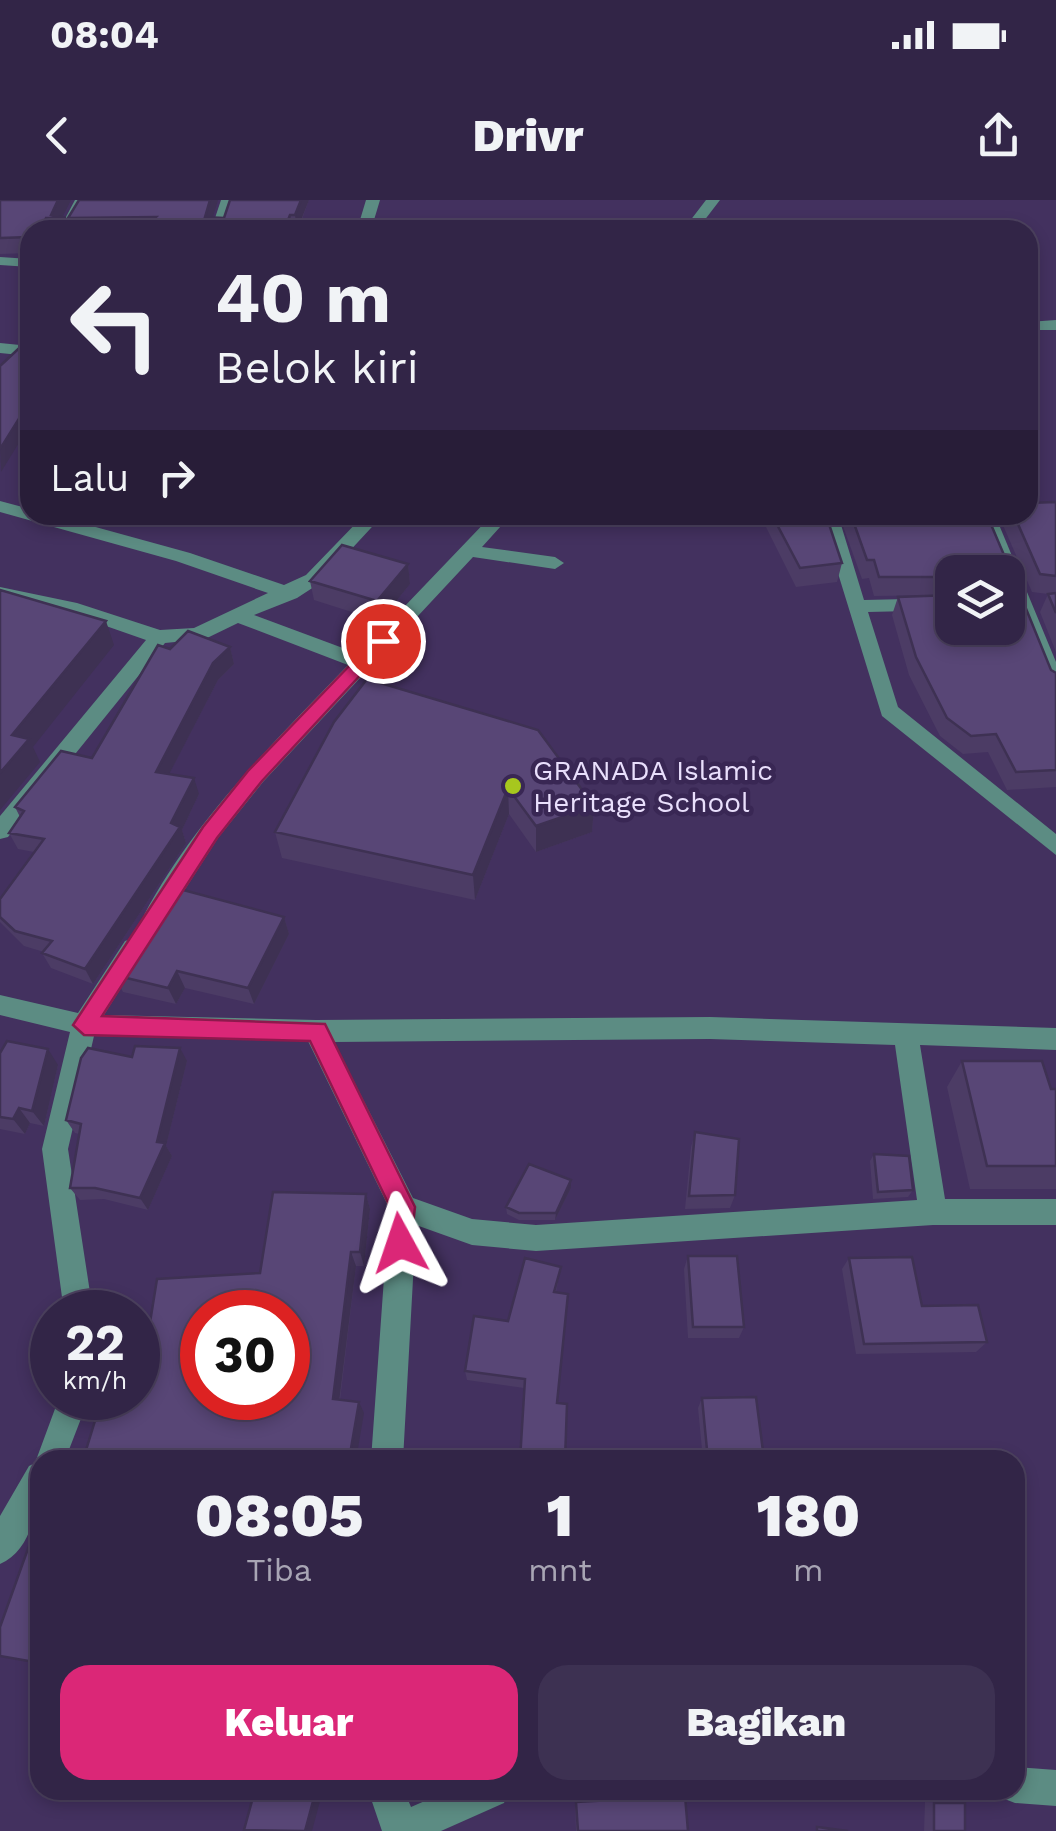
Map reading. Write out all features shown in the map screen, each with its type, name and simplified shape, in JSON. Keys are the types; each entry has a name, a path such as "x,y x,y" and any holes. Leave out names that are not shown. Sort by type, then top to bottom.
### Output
{"street":[{"path":"67,525 183,557 290,594"},
{"path":"0,593 70,607 159,637 198,634 290,594 326,567 365,525"},
{"path":"75,1290 55,1149 84,1025 210,832 360,662 494,525"},
{"path":"832,525 889,711 1056,846"},
{"path":"990,525 1003,555"},
{"path":"472,551 555,563"},
{"path":"858,606 935,604"},
{"path":"1025,607 1056,687"},
{"path":"241,617 360,662"},
{"path":"2,825 159,637"},
{"path":"0,1005 84,1025 316,1031 710,1028 1056,1039"},
{"path":"316,1031 403,1207 387,1450"},
{"path":"906,1036 932,1212"},
{"path":"403,1207 454,1227 506,1238 932,1212 1056,1212"},
{"path":"53,1450 65,1420"},
{"path":"0,1548 30,1495"},
{"path":"1025,1785 1056,1788"},
{"path":"390,1800 401,1830 468,1800"}],"building":[{"path":"0,200 58,200 51,215 66,218 20,220 20,237 0,238"},
{"path":"79,200 210,200 205,217 224,218 230,200 301,200 295,215 288,220 68,218"},
{"path":"20,347 20,417 0,449 0,366"},
{"path":"1056,502 1056,576 1040,574 1018,525 1038,525 1038,503"},
{"path":"777,525 829,525 842,563 800,568"},
{"path":"855,525 991,525 1004,555 935,555 935,577 879,577 874,560 867,560"},
{"path":"342,545 408,564 377,601 310,581"},
{"path":"0,590 106,621 12,735 29,739 0,773"},
{"path":"1056,593 1056,613 1048,594"},
{"path":"935,596 935,645 1025,645 1025,606 1051,670 1056,673 1056,770 1016,772 996,734 971,736 947,718 916,657 898,597"},
{"path":"188,631 230,647 213,663 156,772 194,778 171,823 180,827 85,969 42,953 52,941 15,931 0,917 0,899 44,839 9,833 24,811 15,807 61,751 92,758 158,645 170,649"},
{"path":"367,679 538,730 594,806 536,826 508,788 473,875 275,832 334,722"},
{"path":"172,887 284,917 248,988 177,971 168,988 114,975"},
{"path":"7,1041 48,1049 32,1111 19,1108 13,1119 0,1117 0,1053"},
{"path":"135,1046 180,1048 157,1142 165,1143 140,1198 95,1188 70,1188 81,1124 66,1120 81,1058 88,1048 132,1057"},
{"path":"962,1061 1042,1061 1051,1089 1056,1089 1056,1166 987,1166"},
{"path":"695,1132 739,1139 735,1195 689,1196"},
{"path":"874,1154 909,1156 913,1190 878,1192"},
{"path":"529,1164 571,1180 556,1213 519,1213 506,1207"},
{"path":"273,1192 366,1194 360,1252 351,1252 333,1399 359,1402 351,1450 86,1450 95,1420 160,1420 160,1290 155,1290 157,1279 260,1273"},
{"path":"688,1256 737,1256 744,1327 693,1327"},
{"path":"912,1257 922,1306 978,1305 987,1342 864,1344 849,1258"},
{"path":"525,1258 561,1267 554,1292 568,1294 557,1403 567,1404 565,1450 521,1450 525,1379 465,1371 474,1316 508,1321"},
{"path":"756,1397 763,1450 707,1450 702,1398"},
{"path":"30,1543 30,1661 0,1656 0,1627"},
{"path":"252,1800 313,1800 305,1831 244,1830"},
{"path":"685,1800 688,1831 578,1831 576,1802"},
{"path":"934,1803 965,1803 965,1831 934,1831"}],"place":[{"name":"GRANADA Islamic Heritage School","path":"513,786"}],"route":[{"path":"383,641 255,776 210,832 84,1025 316,1031 403,1207 400,1243"}]}
